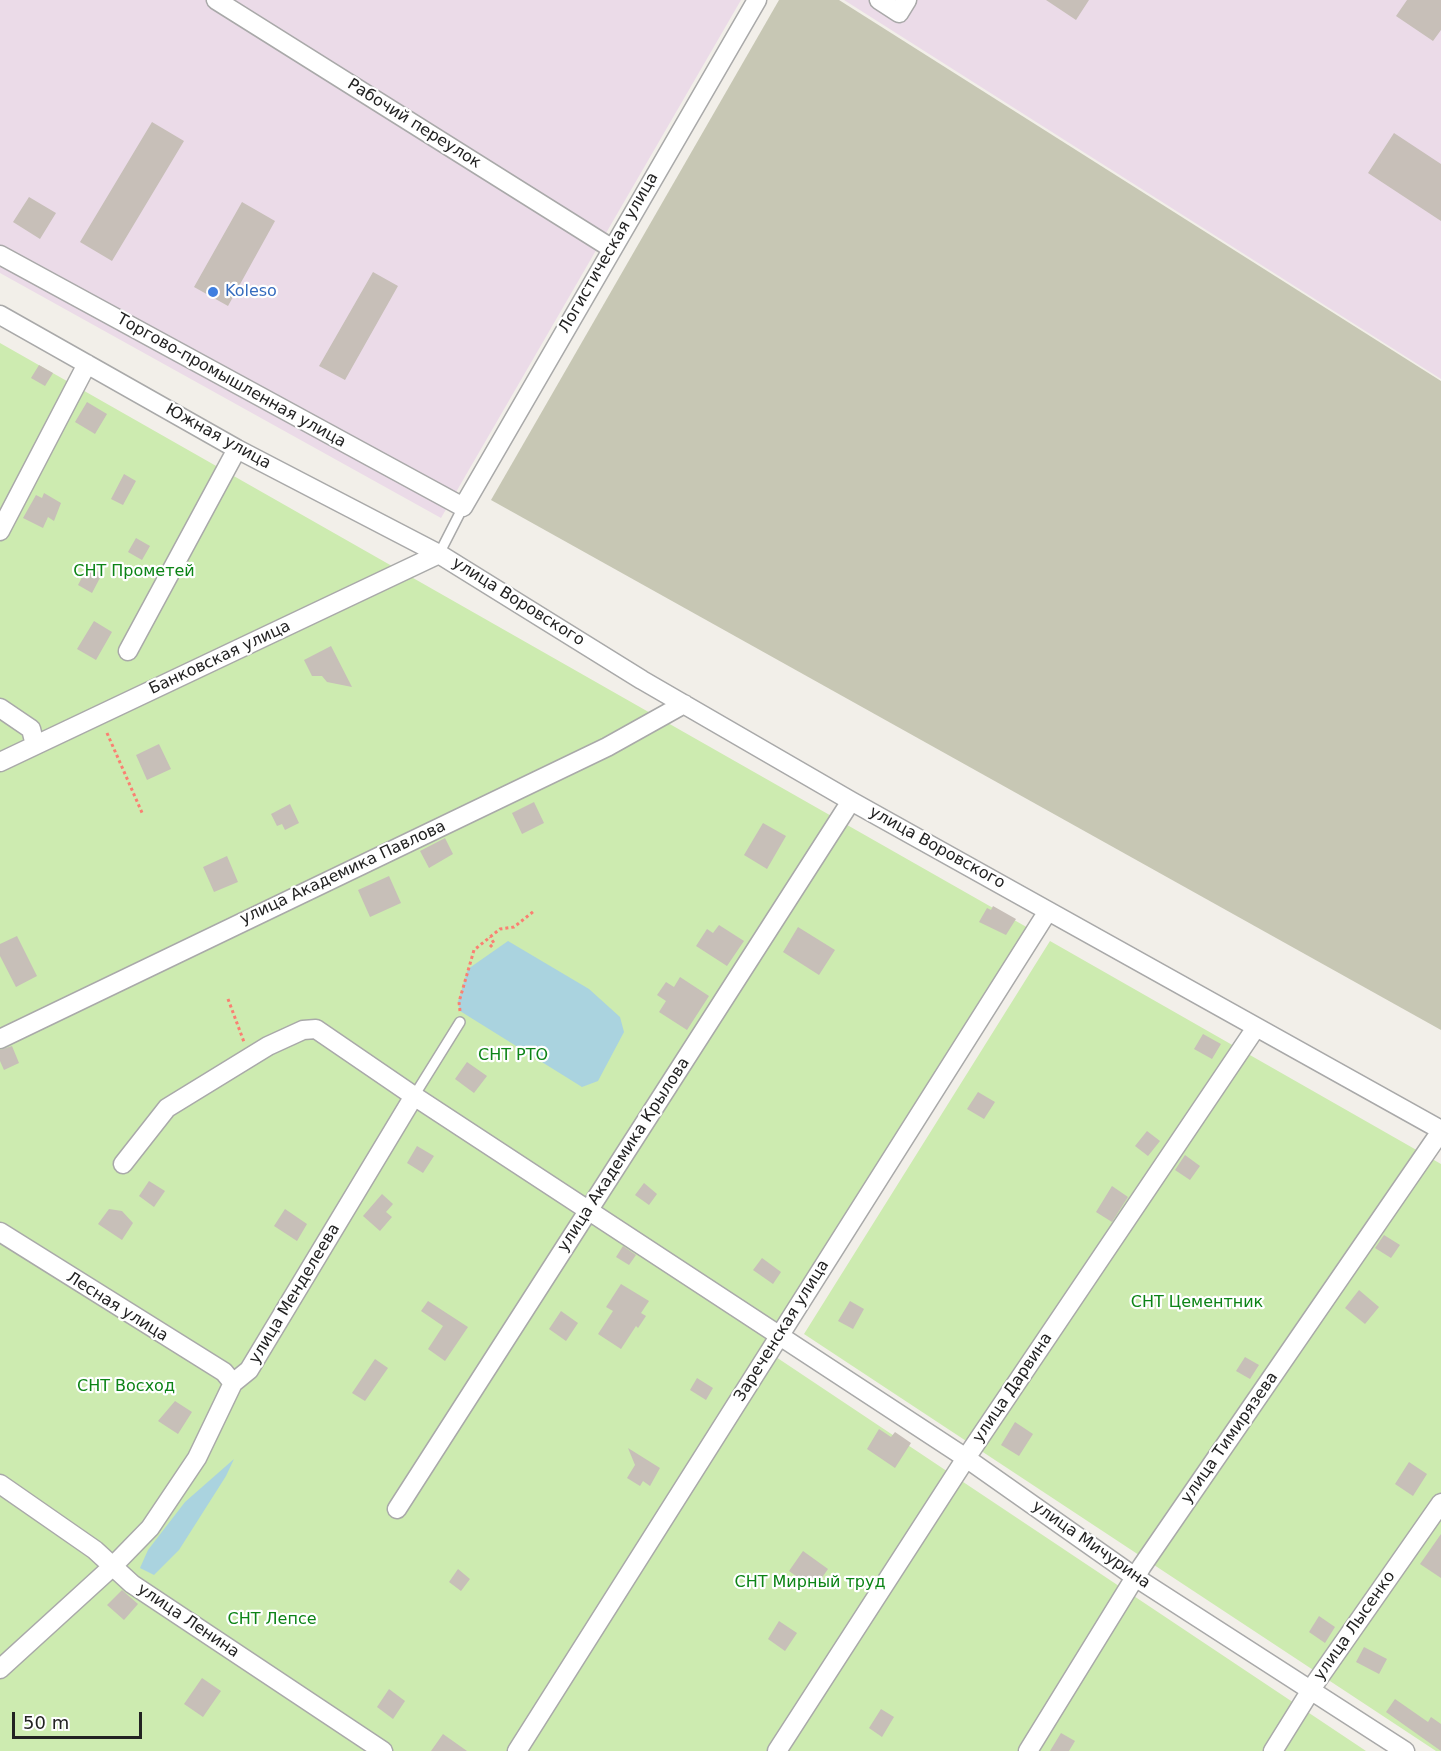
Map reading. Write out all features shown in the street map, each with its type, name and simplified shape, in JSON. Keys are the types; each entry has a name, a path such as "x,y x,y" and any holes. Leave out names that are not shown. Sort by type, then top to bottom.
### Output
{"street":[{"name":"Рабочий переулок","path":"216,0 611,248"},
{"name":"Логистическая улица","path":"463,507 611,248 757,0"},
{"path":"879,0 899,13 907,0"},
{"name":"Торгово-промышленная улица","path":"0,255 463,507"},
{"name":"Южная улица","path":"0,315 237,449 439,554"},
{"path":"0,531 87,364"},
{"path":"128,651 237,449"},
{"name":"улица Воровского","path":"439,554 684,704 851,801 1441,1131"},
{"name":"Банковская улица","path":"0,762 439,554"},
{"name":"улица Академика Павлова","path":"0,1039 607,747 684,704"},
{"path":"0,708 31,729 35,745"},
{"name":"улица Академика Крылова","path":"397,1509 851,801"},
{"name":"Зареченская улица","path":"517,1751 1048,911"},
{"name":"улица Мичурина","path":"123,1164 166,1108 249,1056 303,1029 316,1029 414,1096 966,1458 1135,1577 1405,1751"},
{"name":"улица Дарвина","path":"777,1751 966,1458 1255,1029"},
{"name":"улица Менделеева","path":"0,1669 113,1566 150,1528 197,1458 233,1383 249,1370 414,1096"},
{"name":"улица Тимирязева","path":"1028,1751 1135,1577 1441,1131"},
{"name":"Лесная улица","path":"0,1232 224,1372 233,1383"},
{"name":"улица Ленина","path":"0,1484 95,1550 132,1584 383,1751"},
{"name":"улица Лысенко","path":"1273,1751 1312,1689 1441,1503"}],"lane":[{"path":"439,554 463,507"},
{"path":"414,1096 460,1022"}],"path":[{"path":"107,733 143,815"},
{"path":"460,1011 459,1002 474,950 500,929 514,927 534,911"},
{"path":"490,937 494,943 490,947"},
{"path":"228,999 249,1056"}],"shaded area":[{"path":"0,0 741,0 441,518 0,273"},
{"path":"779,0 839,0 1441,381 1441,1030 491,500"},
{"path":"844,0 1441,0 1441,379"}],"green space":[{"path":"0,343 1030,929 761,1347 1366,1751 0,1751"},
{"name":"СНТ Цементник","path":"1050,941 1441,1164 1441,1751 1436,1751 804,1334"}],"water":[{"path":"508,941 589,989 620,1017 624,1032 598,1081 582,1087 460,1011 458,1002 468,969"},
{"path":"234,1459 226,1476 179,1550 154,1575 140,1568 148,1550 185,1502"}],"building":[{"path":"1046,0 1089,0 1076,20"},
{"path":"1407,0 1441,0 1441,30 1433,41 1396,16"},
{"path":"152,122 184,141 112,261 80,242"},
{"path":"1394,133 1441,164 1441,221 1368,173"},
{"path":"29,197 56,213 40,239 13,222"},
{"path":"242,202 275,221 228,306 194,287"},
{"path":"373,272 398,286 345,380 319,366"},
{"path":"39,365 53,373 45,386 31,378"},
{"path":"87,402 107,414 95,434 75,422"},
{"path":"124,474 136,481 123,505 111,499"},
{"path":"44,493 61,503 54,521 48,517 43,528 23,518 36,495 42,498"},
{"path":"136,538 150,546 142,560 128,552"},
{"path":"88,566 102,574 92,593 78,585"},
{"path":"94,621 112,632 96,660 77,649"},
{"path":"331,646 352,687 327,682 322,676 312,676 304,660"},
{"path":"159,744 171,769 147,780 136,755"},
{"path":"534,802 544,823 522,834 512,813"},
{"path":"290,804 299,823 285,830 282,824 277,826 271,814"},
{"path":"763,823 786,836 767,869 744,855"},
{"path":"445,838 453,854 429,868 420,851"},
{"path":"227,856 238,882 214,892 203,867"},
{"path":"389,876 401,903 370,917 358,890"},
{"path":"993,906 1016,919 1006,935 979,922 987,908 991,910"},
{"path":"719,925 744,941 727,966 696,946 707,929 713,933"},
{"path":"798,927 835,950 819,975 783,952"},
{"path":"17,936 37,976 16,987 0,956 0,944"},
{"path":"680,977 709,996 687,1030 659,1012 666,1001 657,995 666,982 674,987"},
{"path":"1203,1034 1221,1044 1212,1059 1194,1049"},
{"path":"12,1046 19,1063 4,1070 0,1061 0,1050"},
{"path":"467,1062 487,1076 474,1093 455,1079"},
{"path":"978,1092 995,1102 984,1119 967,1109"},
{"path":"1147,1131 1160,1141 1148,1156 1135,1146"},
{"path":"417,1146 434,1156 423,1173 407,1163"},
{"path":"1185,1155 1200,1166 1190,1180 1175,1170"},
{"path":"149,1181 165,1191 154,1207 139,1196"},
{"path":"644,1183 657,1194 649,1205 635,1195"},
{"path":"1112,1186 1128,1197 1112,1222 1096,1212"},
{"path":"382,1194 393,1204 386,1212 392,1217 380,1231 363,1216"},
{"path":"109,1209 122,1211 133,1223 122,1240 98,1224"},
{"path":"285,1209 307,1224 297,1241 274,1226"},
{"path":"1384,1235 1400,1245 1391,1258 1375,1248"},
{"path":"623,1246 636,1255 629,1265 616,1257"},
{"path":"762,1258 781,1272 773,1284 753,1270"},
{"path":"621,1284 649,1301 641,1313 646,1316 638,1328 636,1326 621,1349 598,1334 613,1311 606,1307"},
{"path":"1359,1290 1379,1307 1365,1324 1345,1308"},
{"path":"428,1301 468,1327 445,1361 428,1349 443,1326 421,1311"},
{"path":"850,1301 864,1309 853,1329 838,1321"},
{"path":"561,1311 578,1323 566,1341 549,1329"},
{"path":"1245,1357 1259,1365 1250,1379 1236,1371"},
{"path":"375,1359 388,1368 365,1401 352,1393"},
{"path":"697,1378 713,1388 706,1400 690,1390"},
{"path":"175,1401 192,1412 178,1434 158,1421"},
{"path":"1015,1422 1033,1434 1019,1456 1001,1445"},
{"path":"879,1429 891,1437 895,1432 911,1443 895,1468 867,1449"},
{"path":"628,1448 660,1468 650,1486 643,1481 640,1486 627,1478 635,1465"},
{"path":"1409,1462 1427,1474 1413,1496 1395,1484"},
{"path":"1441,1534 1441,1578 1420,1564"},
{"path":"803,1551 828,1569 814,1589 789,1571"},
{"path":"458,1569 470,1579 461,1591 449,1582"},
{"path":"122,1590 138,1604 124,1620 107,1605"},
{"path":"1319,1616 1335,1627 1325,1643 1309,1632"},
{"path":"779,1621 797,1633 785,1651 768,1639"},
{"path":"1364,1647 1387,1659 1379,1674 1356,1662"},
{"path":"202,1678 221,1691 203,1717 184,1704"},
{"path":"389,1689 405,1701 393,1719 377,1707"},
{"path":"1395,1699 1428,1722 1431,1717 1441,1724 1441,1751 1386,1712"},
{"path":"881,1709 894,1717 882,1737 869,1728"},
{"path":"1061,1733 1075,1741 1069,1751 1050,1751"},
{"path":"443,1734 467,1751 431,1751"}],"place":[{"name":"Koleso","path":"213,292"}],"park label":[{"name":"СНТ Прометей","path":"134,572"},
{"name":"СНТ РТО","path":"513,1056"},
{"name":"СНТ Восход","path":"126,1387"},
{"name":"СНТ Мирный труд","path":"810,1583"},
{"name":"СНТ Лепсе","path":"272,1620"}]}
